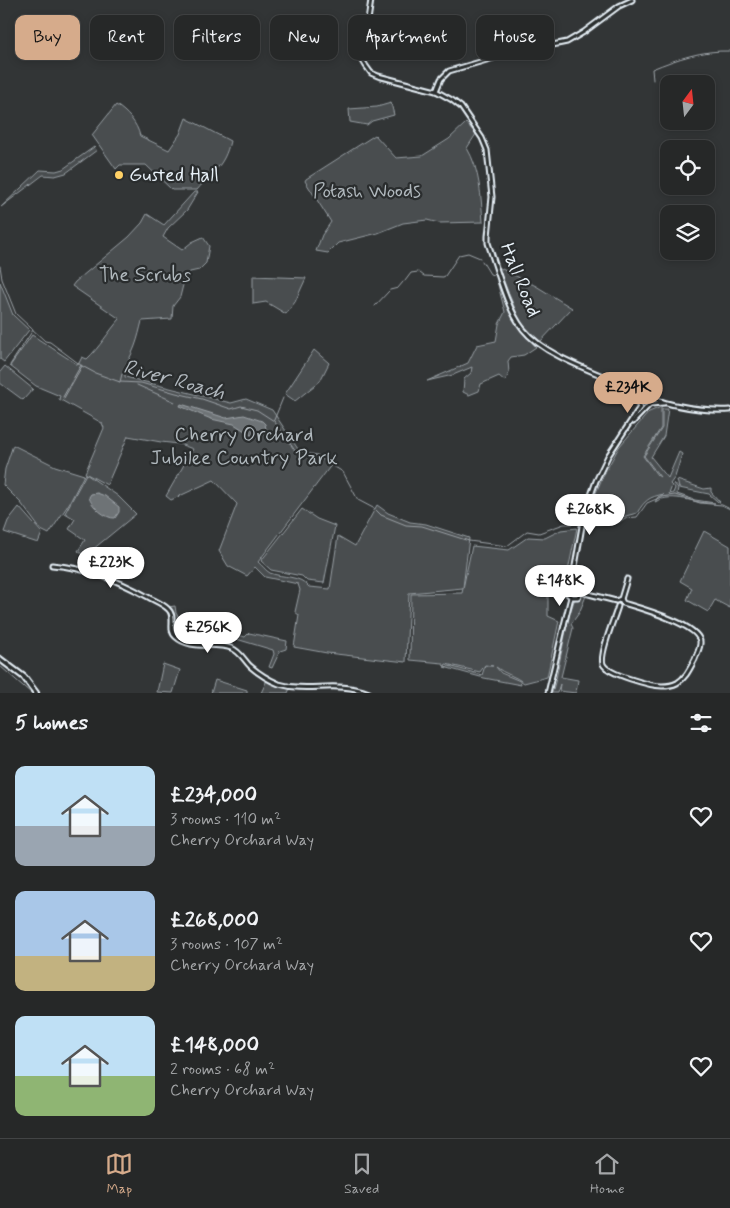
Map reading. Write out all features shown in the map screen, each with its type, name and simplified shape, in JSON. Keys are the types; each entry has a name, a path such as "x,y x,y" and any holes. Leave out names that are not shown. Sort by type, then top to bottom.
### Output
{"main road":[{"path":"0,659 24,677 36,693"}],"street":[{"name":"Hall Road","path":"371,0 363,54 363,61 366,66 378,76 436,91 447,96 461,107 485,144 492,197 488,243 516,319 530,337 540,345 631,388 644,398 652,397 666,403 697,409 730,410"},
{"path":"436,91 442,77 449,71 504,55 567,42 584,32 618,6 632,0"},
{"name":"Hall Road","path":"621,383 631,392 639,405"},
{"path":"573,585 584,515 590,495 601,470 644,398 650,404 624,432"},
{"name":"Hall Road","path":"650,404 666,403"},
{"path":"639,405 646,409"},
{"path":"52,565 90,571 130,587 168,609 172,615 172,633 176,638 197,644 234,649 252,667 278,684 293,688 340,686 369,693"},
{"path":"581,592 622,601 671,619 697,635 700,642 698,650 687,674 677,683 656,686 616,674 605,668 602,662 603,653 618,606 622,601 627,579"},
{"path":"572,598 567,593 568,588 573,585 580,587 581,592"},
{"path":"572,598 578,597 581,592"},
{"path":"548,693 572,598"},
{"path":"616,601 618,606"}],"green space":[{"path":"391,103 394,115 372,121 367,125 350,122 349,109 377,107"},
{"path":"116,105 131,118 140,136 169,150 180,134 186,118 230,141 225,157 197,190 172,190 146,165 120,165 116,169 92,135"},
{"name":"Potash Woods","path":"466,123 476,134 467,148 477,174 483,222 439,223 427,220 403,223 378,233 338,243 328,253 316,251 322,235 331,222 305,181 306,179 375,135 396,158 422,156 449,139"},
{"path":"94,147 97,150 66,173 55,176 43,175 1,207 40,170 56,171 63,169"},
{"name":"Cherry Orchard Jubilee Country Park","path":"194,192 198,192 187,210 168,228 163,237 182,250 192,242 203,237 209,246 206,263 199,270 190,272 185,277 180,297 173,306 172,319 142,321 136,343 127,364 125,377 231,403 246,399 272,410 300,452 317,455 332,464 258,562 270,573 301,580 309,587 330,589 338,536 355,546 377,505 388,513 410,522 426,524 469,538 463,588 409,593 406,662 327,653 294,647 299,615 295,612 300,590 298,584 265,577 255,567 247,576 228,566 219,551 237,504 214,480 171,500 166,496 193,449 179,444 128,436 107,485 85,473 104,428 102,423 59,399 60,396 36,386 10,366 32,335 78,365 82,357 87,359 120,319 72,286 129,237 142,223 147,214 164,225"},
{"path":"498,267 536,286 572,308 540,342 520,321"},
{"path":"253,276 306,278 295,302 286,314 266,302 253,304"},
{"path":"497,281 512,316 536,347 524,355 511,357 508,361 509,373 505,381 499,376 481,384 479,391 469,395 463,392 464,379 471,373 472,367 453,375 427,381 468,363 477,345 496,341 499,324 505,312"},
{"path":"0,282 13,315 29,330 4,362 0,359"},
{"path":"314,350 329,363 320,381 295,401 285,394"},
{"path":"5,366 33,389 23,400 0,383 0,372"},
{"path":"661,407 661,428 643,456 660,477 644,456 662,428 662,409 668,409 664,436 651,457 668,478 679,452 682,454 675,477 670,484 672,486 669,494 673,493 674,483 678,488 677,494 695,500 715,503 677,498 662,499 655,502 658,497 664,494 648,500 637,513 622,517 618,504 594,511 593,500 603,476 619,447 649,412"},
{"path":"13,445 55,466 84,475 70,502 49,534 41,530 21,503 3,485 5,469"},
{"path":"86,474 118,496 136,514 92,550 82,554 78,551 85,540 69,529 75,519 65,513"},
{"path":"677,480 704,489 711,488 711,492 720,502 709,494 679,488"},
{"path":"19,507 42,533 38,543 4,532 8,521"},
{"path":"302,509 317,519 335,526 324,583 307,581 302,576 271,570 261,561"},
{"path":"577,528 566,580 548,579 548,616 559,621 547,677 524,683 496,667 501,673 520,681 521,685 484,678 444,667 449,666 482,675 485,666 493,666 485,665 480,672 446,664 445,666 443,663 410,660 411,594 462,593 472,546 509,550 528,537 545,538 561,530"},
{"path":"704,531 730,546 730,608 715,600 708,612 687,600 692,588 680,581"},
{"path":"581,595 586,596 579,613 571,624 573,628 561,677 578,680 576,693 559,691 560,684 557,693 552,693 569,616 574,601"},
{"path":"175,606 180,620 215,627 223,621 232,631 241,636 245,637 249,633 287,641 286,649 280,651 272,668 269,667 274,654 273,650 233,638 228,638 227,646 224,645 225,639 217,632 185,629 183,625 174,621 168,607"},
{"path":"163,664 180,670 173,693 157,692"},
{"path":"215,680 247,690 247,693 211,693"},
{"path":"267,680 290,688 288,693 261,693"}],"shaded area":[{"path":"181,404 226,418 244,415 262,421 266,429 262,436 256,438 234,424 211,419 180,406"},
{"path":"97,493 105,496 119,507 119,512 115,518 103,514 90,501 89,497 91,494"}],"waterway":[{"path":"653,80 652,69 661,65 700,54 730,51"},
{"path":"420,273 424,276 443,277 459,255 468,253 480,258"},
{"path":"482,261 490,274 493,275"},
{"name":"River Roach","path":"0,266 2,279 16,314 45,341 50,342 82,366 120,382 141,383 202,399 231,409 241,406 257,410 274,421 296,452 307,456 317,456 343,472 358,500 375,509 381,515 406,525 422,526 469,541 507,546 527,531 539,533 564,524 580,524"},
{"path":"405,281 411,273 418,272"},
{"path":"390,290 398,288 403,282"},
{"path":"375,306 389,291"},
{"path":"10,365 33,330"},
{"path":"63,397 81,365"},
{"path":"64,398 82,366"},
{"path":"120,382 122,374"},
{"path":"137,385 175,402"},
{"path":"274,420 283,398"},
{"name":"River Roach","path":"590,525 619,522 625,518 637,517 647,503 661,497 675,495 700,503 722,505 730,509"},
{"path":"0,666 31,693"}],"place":[{"name":"Gusted Hall","path":"119,175"}],"park label":[{"name":"The Scrubs","path":"145,275"}]}
